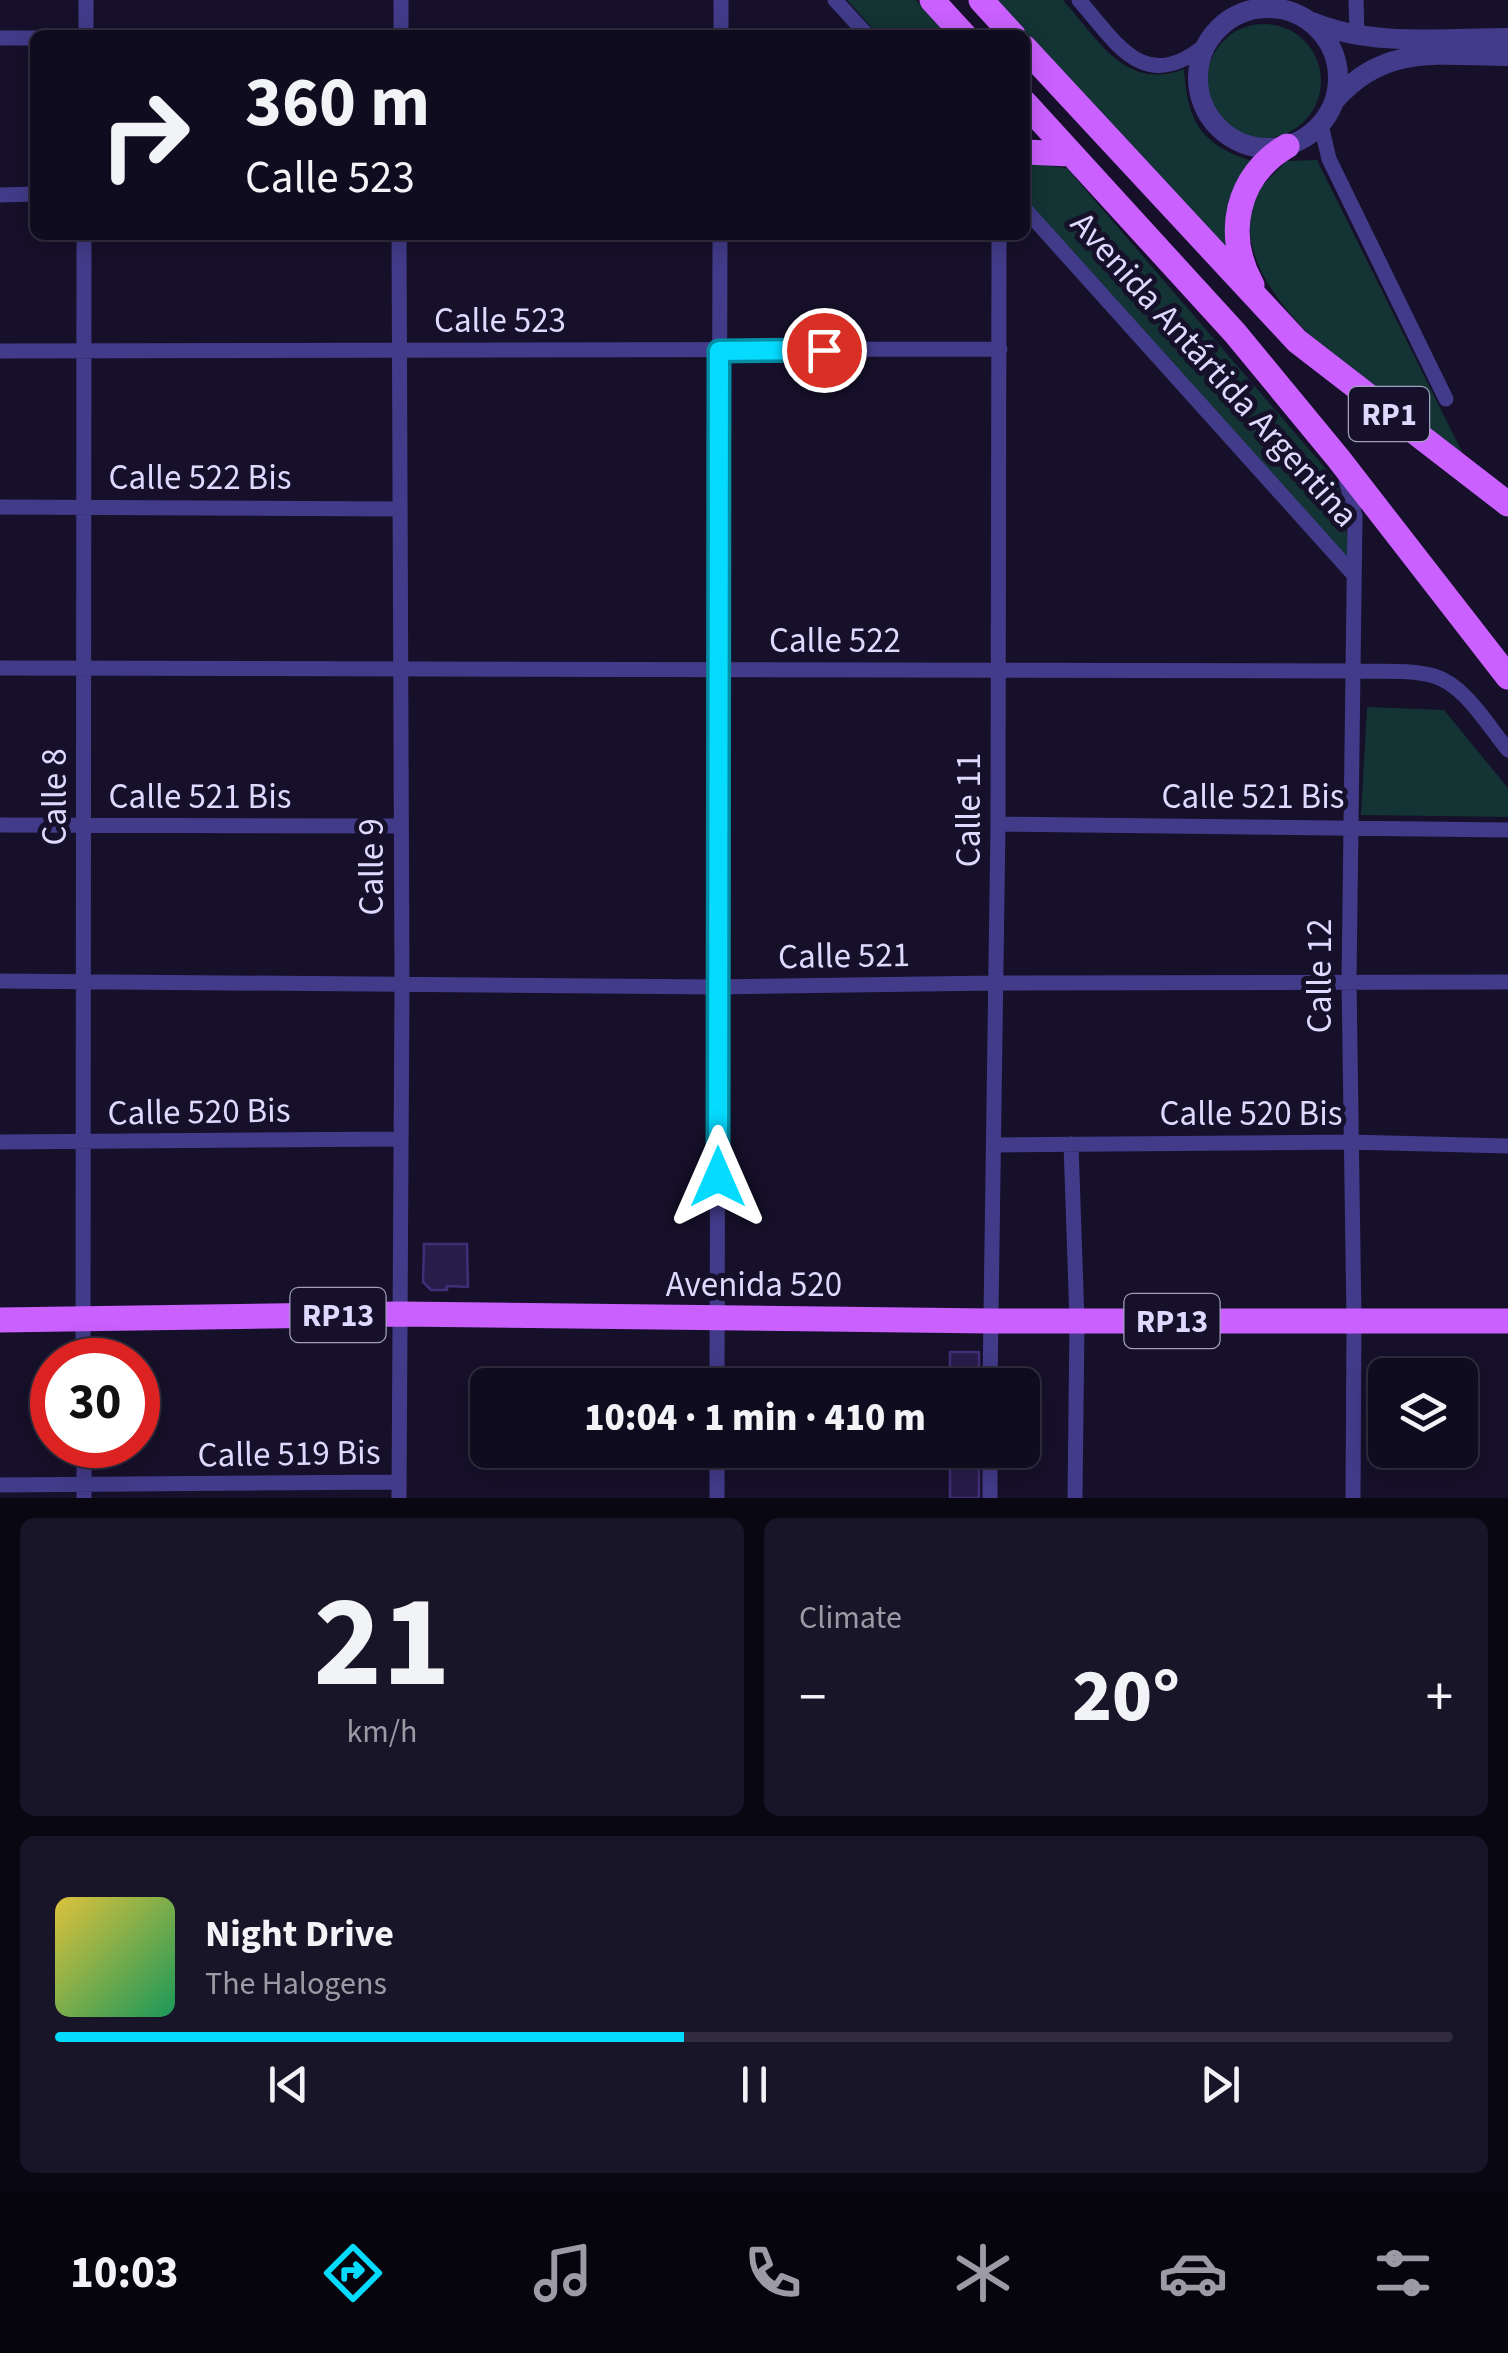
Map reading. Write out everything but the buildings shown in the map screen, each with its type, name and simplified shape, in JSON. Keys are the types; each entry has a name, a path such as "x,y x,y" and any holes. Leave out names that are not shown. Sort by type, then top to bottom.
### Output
{"main road":[{"path":"932,0 959,30"},
{"path":"981,0 1008,30"},
{"path":"1030,53 1274,319"},
{"name":"Avenida Antártida Argentina","path":"1030,109 1236,332 1508,677"},
{"path":"1274,319 1243,267 1236,239 1237,215 1241,199 1261,166 1287,146"},
{"path":"1030,152 1070,154"},
{"name":"RP1","path":"1274,319 1318,360 1508,504"},
{"name":"Avenida 520","path":"0,1320 399,1314 990,1321 1508,1321"}],"street":[{"path":"86,0 86,30"},
{"path":"401,0 402,30"},
{"path":"721,0 721,30"},
{"path":"835,0 862,30"},
{"path":"1079,0 1124,51 1153,67 1187,60 1224,22 1244,11 1282,5 1310,21 1357,34 1394,38 1508,38"},
{"path":"1224,22 1230,0"},
{"path":"1356,0 1357,34"},
{"path":"1310,21 1336,54 1336,99"},
{"path":"0,38 30,38"},
{"path":"1204,46 1197,72 1200,99 1213,123 1234,140 1260,148 1287,146 1306,138 1321,126 1336,99 1358,78 1385,61 1404,57 1508,56"},
{"path":"1321,126 1330,158 1446,399"},
{"path":"0,195 30,194"},
{"name":"Avenida Antártida Argentina","path":"1030,215 1354,576"},
{"name":"Calle 8","path":"83,1338 84,240"},
{"name":"Calle 9","path":"399,240 399,1490"},
{"path":"717,1368 720,240"},
{"name":"Calle 11","path":"990,1368 998,824 1000,240"},
{"name":"Calle 523","path":"0,350 1000,349"},
{"name":"Calle 12","path":"1338,458 1353,499 1348,981 1353,1498"},
{"name":"Calle 522 Bis","path":"0,507 400,508"},
{"name":"Calle 522","path":"0,668 1430,674 1445,680 1461,695 1508,750"},
{"name":"Calle 521 Bis","path":"0,824 400,826"},
{"name":"Calle 521 Bis","path":"998,824 1508,830"},
{"name":"Calle 521","path":"0,981 718,987 1508,982"},
{"name":"Calle 520 Bis","path":"0,1142 399,1138"},
{"name":"Calle 520 Bis","path":"994,1145 1350,1142 1508,1146"},
{"path":"1071,1144 1077,1321 1075,1498"},
{"path":"717,1468 717,1498"},
{"path":"990,1468 990,1498"},
{"name":"Calle 519 Bis","path":"0,1486 84,1492 399,1490"}],"green space":[{"path":"847,0 916,0 943,30 874,30"},
{"path":"996,0 1063,0 1101,45 1129,68 1163,74 1184,69 1189,105 1201,130 1222,148 1255,162 1232,198 1229,233 1234,264 1030,38 1030,30 1023,30"},
{"path":"1264,24 1296,33 1312,49 1321,81 1312,113 1296,129 1264,138 1232,129 1216,113 1207,81 1216,49 1232,33"},
{"path":"1317,160 1463,454 1319,344 1286,309 1261,272 1250,234 1256,196 1286,161"},
{"path":"1030,164 1067,168 1338,483 1354,575 1030,206"},
{"path":"1367,707 1444,710 1508,788 1508,817 1361,815"}],"route":[{"path":"718,1177 719,351 824,350"}]}
